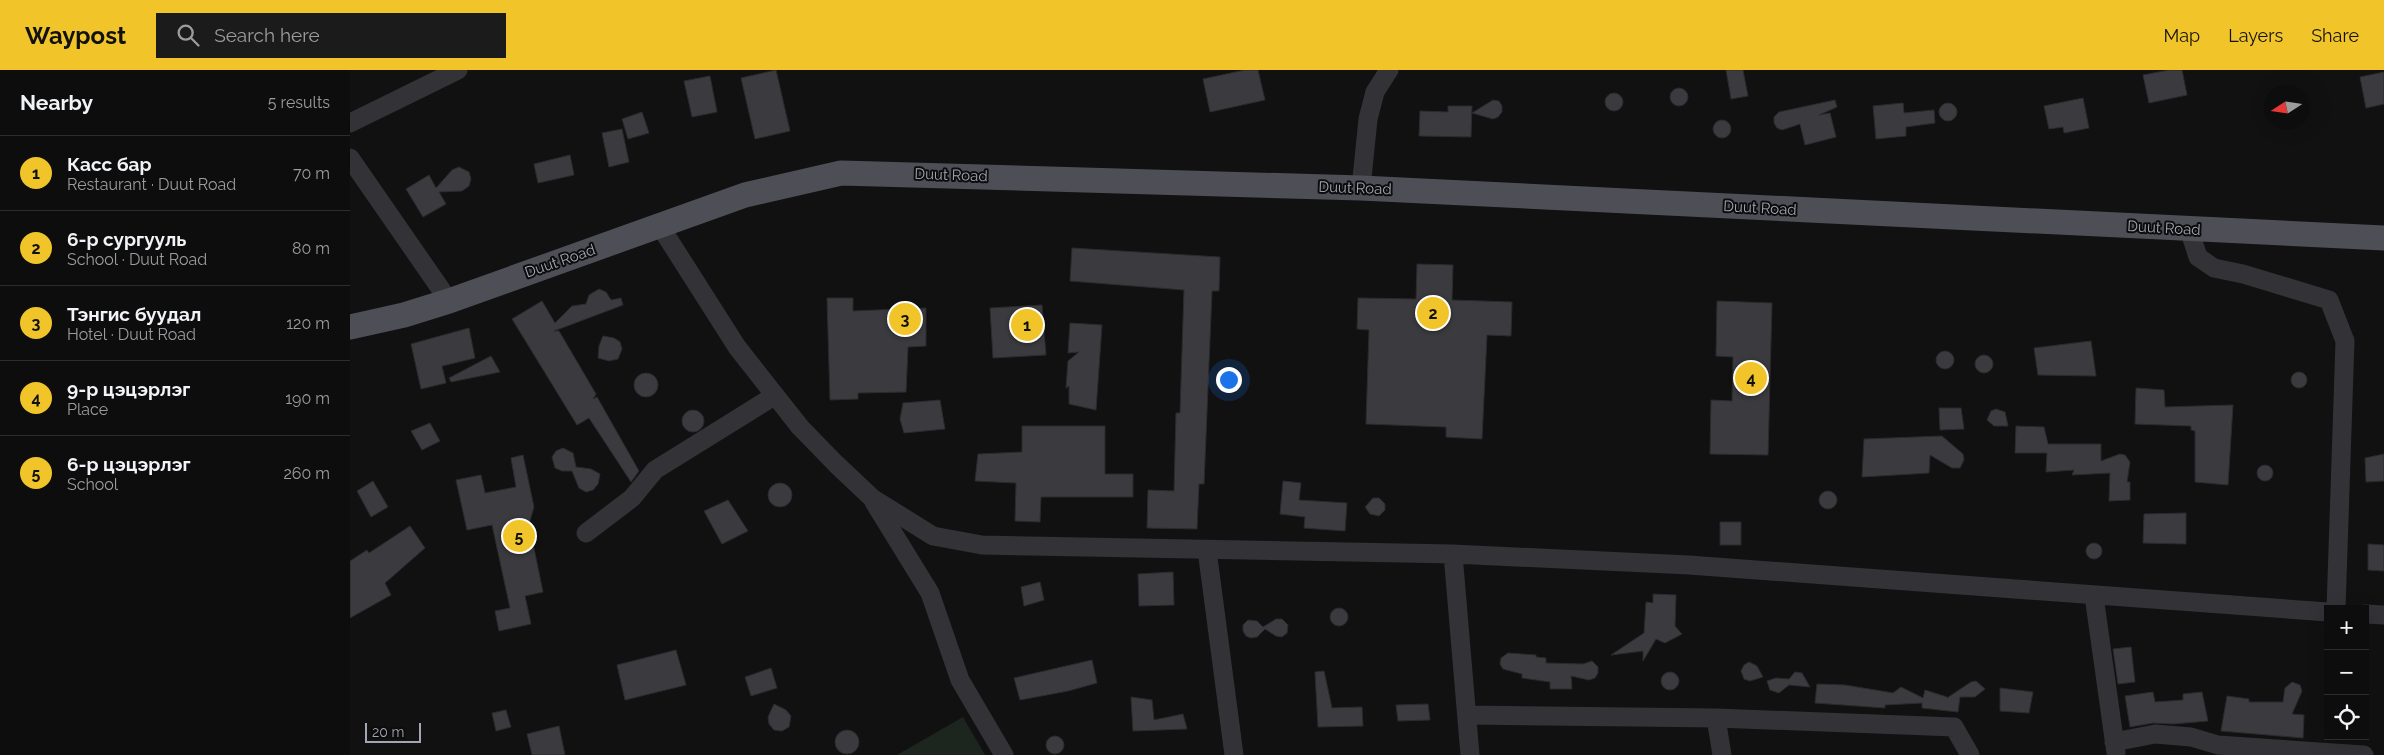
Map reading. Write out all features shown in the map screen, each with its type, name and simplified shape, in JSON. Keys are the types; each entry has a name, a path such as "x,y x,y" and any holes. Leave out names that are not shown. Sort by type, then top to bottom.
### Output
{"main road":[{"name":"Duut Road","path":"350,327 404,316 745,195 841,173 1361,188 2384,238"}],"street":[{"path":"350,123 458,70"},
{"path":"1361,188 1368,119 1375,92 1389,70"},
{"path":"350,158 449,300"},
{"path":"660,226 737,347 800,427 872,498 933,536 982,545 1453,554 1689,565 2324,612"},
{"path":"2190,229 2198,257 2214,268 2243,274 2329,300 2338,320 2344,341 2336,605"},
{"path":"586,533 632,498 655,470 774,396"},
{"path":"872,498 930,593 960,680 1004,755"},
{"path":"1207,550 1234,755"},
{"path":"1453,554 1470,755"},
{"path":"2094,596 2115,749 2155,734 2191,737 2218,745 2364,755"},
{"path":"2369,614 2384,615"},
{"path":"1467,715 1716,718 1954,727 1970,755"},
{"path":"1716,718 1722,755"}],"shaded area":[{"path":"963,717 985,755 897,755"}],"building":[{"path":"776,70 790,131 755,139 741,78"},
{"path":"1245,70 1258,70 1265,100 1210,112 1203,79"},
{"path":"1726,70 1743,70 1748,96 1731,99"},
{"path":"2169,70 2182,70 2187,95 2149,103 2143,75"},
{"path":"2384,72 2384,104 2366,108 2360,77"},
{"path":"710,76 717,112 692,117 684,81"},
{"path":"1675,88 1683,88 1688,93 1686,104 1675,106 1670,101 1670,93"},
{"path":"1610,93 1618,93 1623,98 1621,109 1610,111 1605,106 1605,98"},
{"path":"2083,98 2089,128 2064,133 2063,127 2049,129 2044,106"},
{"path":"1493,100 1499,101 1502,106 1502,112 1498,117 1493,119 1472,113"},
{"path":"1835,100 1837,107 1819,115 1830,113 1836,137 1805,145 1800,124 1782,130 1777,128 1774,123 1774,117 1779,112"},
{"path":"1903,103 1904,113 1934,110 1935,123 1906,127 1906,136 1876,139 1873,106"},
{"path":"1944,103 1952,103 1957,108 1955,119 1944,121 1939,116 1939,108"},
{"path":"1448,106 1472,106 1471,137 1419,136 1420,111 1448,112"},
{"path":"642,112 649,133 628,139 622,119"},
{"path":"1718,120 1726,120 1731,125 1729,136 1718,138 1713,133 1713,125"},
{"path":"622,129 629,162 609,167 602,133"},
{"path":"570,155 574,175 538,183 534,164"},
{"path":"459,167 469,172 471,179 469,186 462,191 439,192 446,204 423,217 406,189 429,175 436,188 452,170"},
{"path":"1072,248 1220,257 1219,291 1212,291 1204,484 1199,484 1197,529 1147,528 1148,490 1174,491 1176,413 1180,413 1184,290 1070,281"},
{"path":"1417,264 1453,265 1452,300 1512,302 1511,336 1487,335 1482,439 1446,437 1446,427 1366,424 1369,330 1357,329 1358,298 1416,299"},
{"path":"599,289 606,292 611,300 621,298 623,305 554,331 559,331 596,394 593,399 597,397 639,471 631,482 589,418 577,425 512,319 542,301 555,323 572,306 586,304 589,295"},
{"path":"827,298 853,298 853,311 926,308 926,346 908,347 906,392 858,393 858,399 830,400"},
{"path":"1717,301 1772,303 1768,455 1710,454 1711,400 1732,401 1733,357 1716,356"},
{"path":"1042,305 1046,355 993,358 990,308"},
{"path":"1070,323 1102,325 1096,410 1069,404 1069,386 1066,388 1068,361 1079,352 1068,353"},
{"path":"469,328 475,358 442,366 446,383 421,389 411,344"},
{"path":"603,336 614,338 620,342 622,349 618,359 609,361 598,358 599,346"},
{"path":"2091,341 2096,376 2038,375 2034,348"},
{"path":"1941,351 1949,351 1954,356 1952,367 1941,369 1936,364 1936,356"},
{"path":"1980,355 1988,355 1993,360 1991,371 1980,373 1975,368 1975,360"},
{"path":"491,356 500,372 451,382 449,378"},
{"path":"2296,372 2302,372 2307,377 2305,386 2296,388 2291,383 2291,377"},
{"path":"646,373 654,377 658,385 654,393 646,397 638,393 634,385 638,377"},
{"path":"2136,388 2164,390 2165,407 2233,405 2228,485 2195,482 2195,431 2191,430 2191,426 2135,424"},
{"path":"940,400 945,429 904,433 900,419 903,403"},
{"path":"1939,408 1961,408 1964,429 1940,430"},
{"path":"1996,409 2005,412 2008,426 1994,426 1987,420 1991,411"},
{"path":"689,410 697,410 704,417 704,425 697,432 689,432 682,425 682,417"},
{"path":"430,423 440,441 422,450 411,431"},
{"path":"1022,426 1105,426 1105,474 1133,474 1133,497 1041,497 1040,522 1015,521 1016,483 975,481 978,454 1022,452"},
{"path":"2016,426 2044,427 2048,444 2101,444 2101,461 2120,454 2125,455 2130,462 2127,482 2130,482 2130,500 2109,501 2110,473 2072,475 2074,470 2046,472 2047,453 2015,453"},
{"path":"1942,436 1963,454 1964,460 1960,468 1952,468 1930,455 1929,473 1862,477 1864,439"},
{"path":"563,448 573,453 576,467 591,469 600,474 598,484 593,490 586,492 579,488 572,471 562,471 555,468 552,457 556,451"},
{"path":"2384,454 2384,481 2366,482 2365,458"},
{"path":"523,455 534,507 529,524 543,592 525,596 531,624 499,631 495,611 510,608 492,525 467,530 456,480 481,475 485,493 516,487 511,458"},
{"path":"2262,465 2268,465 2273,470 2271,479 2262,481 2257,476 2257,470"},
{"path":"373,481 388,507 371,517 357,491"},
{"path":"1283,481 1301,483 1299,500 1347,503 1345,531 1304,528 1305,517 1280,514"},
{"path":"780,483 788,487 792,495 788,503 780,507 772,503 768,495 772,487"},
{"path":"1824,491 1832,491 1837,496 1835,507 1824,509 1819,504 1819,496"},
{"path":"1373,498 1379,498 1385,504 1385,510 1379,516 1370,514 1365,507"},
{"path":"728,500 748,531 722,544 704,511"},
{"path":"2186,513 2186,544 2143,543 2144,514"},
{"path":"1720,522 1741,522 1741,545 1720,545"},
{"path":"410,526 425,548 385,583 391,595 350,618 350,561 367,550 369,553"},
{"path":"2091,543 2097,543 2102,548 2100,557 2091,559 2086,554 2086,548"},
{"path":"2368,544 2384,545 2384,571 2368,570"},
{"path":"1173,572 1174,605 1139,606 1138,574"},
{"path":"1040,582 1044,600 1024,606 1021,587"},
{"path":"1653,594 1676,595 1675,626 1682,634 1665,643 1656,639 1643,661 1643,651 1611,655 1644,633 1646,602 1653,603"},
{"path":"1335,608 1343,608 1348,613 1346,624 1335,626 1330,621 1330,613"},
{"path":"1276,619 1282,619 1288,625 1287,633 1282,637 1276,636 1265,629 1257,637 1251,638 1246,636 1243,631 1243,625 1248,620 1257,621 1263,627"},
{"path":"2131,647 2135,682 2118,684 2113,649"},
{"path":"676,650 686,685 625,700 617,665"},
{"path":"1508,653 1536,655 1536,657 1546,658 1546,663 1583,664 1592,661 1598,667 1598,673 1595,678 1589,680 1571,676 1572,689 1550,689 1550,682 1522,678 1522,674 1503,669 1500,664 1501,658"},
{"path":"1092,660 1097,683 1068,691 1020,700 1014,678"},
{"path":"1749,662 1757,666 1763,677 1750,681 1744,679 1741,671 1744,665"},
{"path":"771,668 777,688 751,696 745,677"},
{"path":"1324,671 1332,708 1362,707 1363,726 1318,727 1315,672"},
{"path":"1666,672 1674,672 1679,677 1677,688 1666,690 1661,685 1661,677"},
{"path":"1795,672 1802,673 1810,687 1789,685 1779,693 1770,690 1767,681 1776,678 1789,679"},
{"path":"1976,681 1985,689 1975,697 1960,697 1958,712 1922,708 1922,703 1885,705 1885,708 1815,703 1817,684 1845,685 1893,693 1901,687 1923,698 1925,690 1947,698 1971,682"},
{"path":"2292,682 2300,685 2302,691 2292,714 2304,715 2303,738 2221,731 2227,696 2249,699 2249,702 2283,702 2285,688"},
{"path":"2000,688 2033,692 2029,713 2000,711"},
{"path":"2153,692 2155,702 2183,700 2183,694 2202,692 2208,721 2173,724 2153,723 2130,727 2125,696"},
{"path":"1131,697 1152,700 1154,720 1183,714 1187,729 1133,731"},
{"path":"774,704 786,710 791,716 789,727 782,731 774,730 769,724 768,717"},
{"path":"1428,704 1430,720 1398,721 1396,705"},
{"path":"506,710 511,727 496,731 492,713"},
{"path":"559,726 565,755 532,755 527,734"},
{"path":"847,730 855,734 859,742 855,750 847,754 839,750 835,742 839,734"},
{"path":"1051,736 1059,736 1064,741 1062,752 1051,754 1046,749 1046,741"}],"place":[{"name":"6-р сургууль","path":"1433,313"},
{"name":"Тэнгис буудал","path":"905,319"},
{"name":"Касс бар","path":"1027,325"},
{"name":"9-р цэцэрлэг","path":"1751,378"},
{"name":"6-р цэцэрлэг","path":"519,536"}]}
